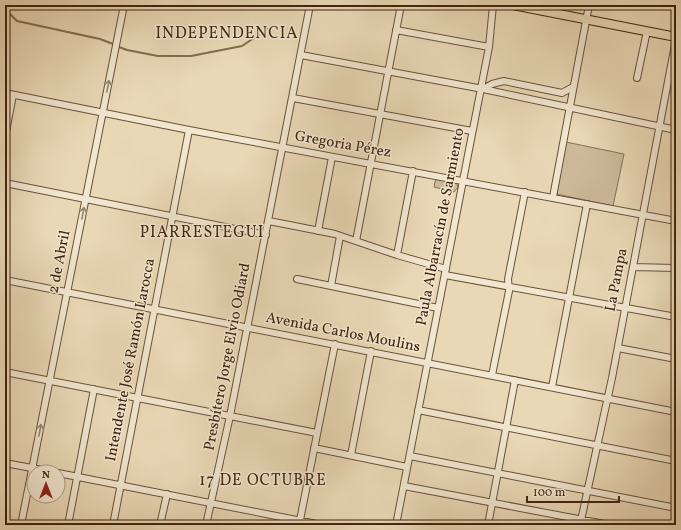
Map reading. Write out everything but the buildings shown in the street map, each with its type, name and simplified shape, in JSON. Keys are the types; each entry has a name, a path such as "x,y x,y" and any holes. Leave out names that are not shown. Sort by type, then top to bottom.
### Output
{"main road":[{"path":"513,5 676,38"}],"street":[{"name":"2 de Abril","path":"33,464 124,5"},
{"name":"Presbítero Jorge Elvio Odiard","path":"206,525 248,328 310,5"},
{"path":"356,241 401,5"},
{"name":"Paula Albarracín de Sarmiento","path":"396,525 472,131 482,89 489,47 493,5"},
{"path":"553,197 589,5"},
{"path":"396,30 489,47"},
{"path":"637,78 647,31"},
{"name":"La Pampa","path":"581,522 618,348 676,38"},
{"path":"301,55 482,89 569,109 676,130"},
{"path":"482,89 492,84 504,81 562,93 573,87"},
{"name":"Gregoria Pérez","path":"5,93 189,130 676,221"},
{"path":"5,137 13,95"},
{"path":"293,98 472,131"},
{"name":"Intendente José Ramón Larocca","path":"113,525 136,398 189,130"},
{"path":"318,231 332,157"},
{"path":"397,255 413,171"},
{"path":"5,183 266,235"},
{"path":"492,375 508,287 508,279 525,192"},
{"path":"552,387 587,204"},
{"path":"268,221 340,236 445,272 508,287 676,317"},
{"path":"331,286 340,236"},
{"path":"633,267 676,268"},
{"path":"297,279 438,308"},
{"name":"Avenida Carlos Moulins","path":"5,280 676,412"},
{"path":"300,523 335,344"},
{"path":"618,348 676,359"},
{"path":"351,455 371,351"},
{"path":"5,372 317,434"},
{"path":"488,525 516,380"},
{"path":"68,525 94,389"},
{"path":"418,410 676,461"},
{"path":"314,448 407,467"},
{"path":"410,456 676,508"},
{"path":"5,463 26,467"},
{"path":"66,475 211,503 300,523 322,525"},
{"path":"404,486 492,502 581,522 610,525"},
{"path":"160,525 166,494"},
{"name":"2 de Abril","path":"21,525 26,499"}],"shaded area":[{"path":"566,142 624,154 613,206 556,194"},
{"path":"436,177 456,182 458,187 454,192 434,187"}],"waterway":[{"path":"5,9 17,21 100,39 113,44"},
{"path":"119,47 158,56 191,56 242,46 267,29"}],"district":[{"name":"INDEPENDENCIA","path":"227,34"},
{"name":"PIARRESTEGUI","path":"202,233"},
{"name":"17 DE OCTUBRE","path":"263,481"}]}
